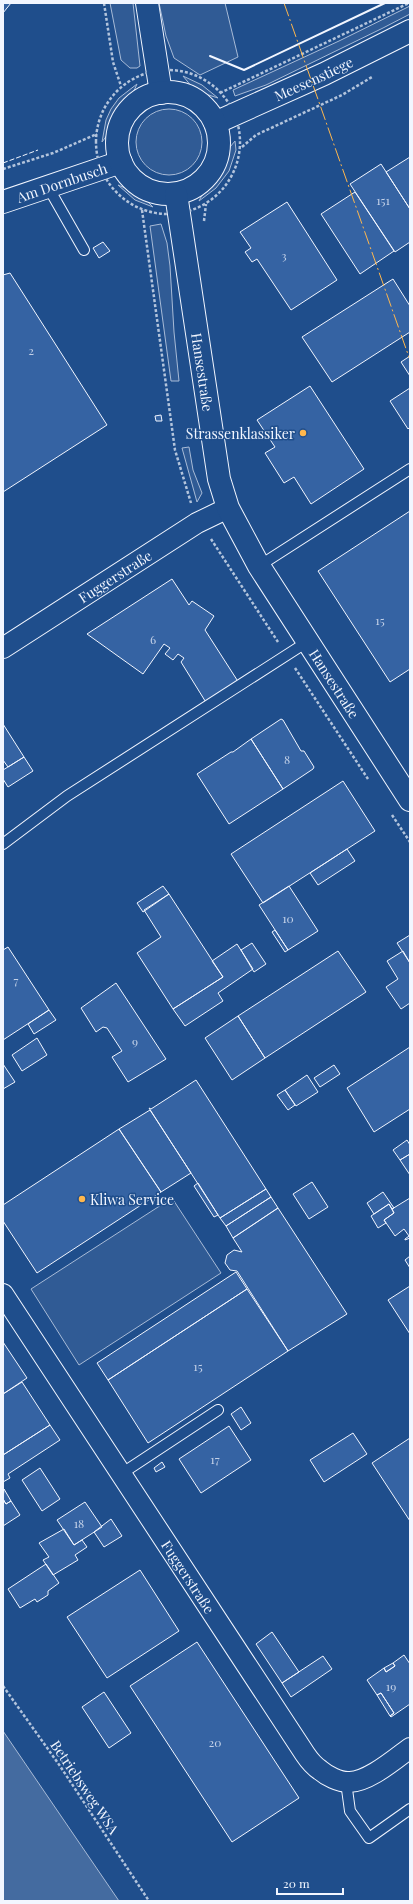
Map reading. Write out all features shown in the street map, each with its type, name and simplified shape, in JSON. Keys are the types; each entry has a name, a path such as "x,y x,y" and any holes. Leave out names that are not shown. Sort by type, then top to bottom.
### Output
{"main road":[{"path":"147,3 161,92"},
{"name":"Meesenstiege","path":"215,123 302,84 410,30"},
{"path":"161,92 176,93 189,97 201,104 215,123 219,140 218,155 212,170 202,182 190,190 176,194 163,194 150,191 138,184 128,175 121,162 118,151 117,137 121,124 127,112 137,103 149,96 161,92"},
{"name":"Am Dornbusch","path":"3,202 121,162"},
{"name":"Hansestraße","path":"176,194 219,480 228,508 259,566 410,800"}],"street":[{"name":"Fuggerstraße","path":"3,648 197,523 228,508"},
{"name":"Fuggerstraße","path":"3,1294 305,1754 319,1770 346,1782"},
{"path":"346,1782 364,1778 410,1748"}],"lane":[{"path":"48,187 84,250"},
{"path":"259,566 410,470"},
{"path":"3,844 67,796 308,642"},
{"path":"121,1474 218,1410"},
{"path":"346,1782 350,1811 369,1838 410,1810"}],"path":[{"path":"3,169 53,152 97,134 106,110 121,86 113,62 104,3"},
{"path":"220,93 409,3"},
{"path":"241,147 256,135 342,95 374,76"},
{"path":"204,222 206,204"},
{"name":"Betriebsweg WSA","path":"3,1686 60,1766 149,1901"}],"shaded area":[{"path":"110,3 133,3 140,66 137,68 130,68 121,60"},
{"path":"159,3 225,3 238,57 200,75 174,58 166,36"},
{"path":"410,6 410,14 383,28 266,85 235,96 233,90"},
{"path":"183,76 202,85 218,98 199,92 192,87"},
{"path":"137,84 133,93 118,113 111,130 102,142 106,120 111,109 119,98"},
{"path":"163,109 175,109 182,111 193,118 200,129 202,142 200,155 193,166 182,173 175,175 163,175 156,173 145,166 138,155 136,148 136,136 138,129 145,118 156,111"},
{"path":"235,141 236,150 229,171 216,188 199,201 203,193 219,172 230,147"},
{"path":"118,185 140,194 153,207 135,200"},
{"path":"161,224 167,243 170,266 179,381 171,381 150,226"},
{"path":"189,447 193,470 202,493 197,502 182,448"},
{"path":"172,1198 221,1273 79,1365 31,1289"},
{"path":"3,1731 119,1901 3,1901"}],"building":[{"path":"3,3 11,3 3,13"},
{"path":"410,157 410,209 386,172"},
{"path":"381,164 410,209 410,242 395,252 350,184"},
{"path":"355,192 394,251 360,274 321,214"},
{"path":"287,202 337,280 291,310 257,259 252,262 245,252 251,248 240,232"},
{"path":"103,242 110,251 99,258 93,248"},
{"path":"10,273 107,425 3,492 3,275"},
{"path":"393,279 410,306 410,332 332,382 302,337"},
{"path":"410,356 410,376 401,362"},
{"name":"Strassenklassiker","path":"310,386 364,469 311,504 294,477 284,483 265,453 275,447 257,420"},
{"path":"410,388 410,427 408,429 390,401"},
{"path":"161,415 162,421 156,421 155,416"},
{"path":"410,511 410,669 390,682 318,571"},
{"path":"172,579 189,605 192,601 214,616 205,630 239,683 207,704 181,662 184,658 178,654 173,660 165,654 170,648 164,644 143,674 87,634"},
{"path":"281,719 301,751 304,751 314,767 283,789 251,739"},
{"path":"3,724 24,757 8,767 3,760"},
{"path":"251,739 283,789 229,824 197,774"},
{"path":"24,757 33,771 8,787 3,779 3,770"},
{"path":"343,781 375,831 263,903 231,854"},
{"path":"347,849 355,861 318,885 310,873"},
{"path":"163,886 169,894 143,912 137,903"},
{"path":"289,886 318,931 288,950 259,905"},
{"path":"169,894 223,977 173,1009 137,953 161,937 144,910"},
{"path":"275,930 288,950 285,952 272,932"},
{"path":"410,935 410,963 397,943"},
{"path":"252,943 266,964 254,972 241,950"},
{"path":"237,944 253,969 218,993 223,1001 185,1026 173,1009 223,977 212,961"},
{"path":"8,947 49,1010 3,1040 3,950"},
{"path":"338,951 366,992 265,1058 238,1016"},
{"path":"403,951 410,963 410,1003 401,1009 386,987 398,979 387,961"},
{"path":"116,983 166,1059 128,1082 112,1057 122,1051 107,1028 103,1027 96,1032 81,1008"},
{"path":"49,1010 56,1020 34,1034 28,1024"},
{"path":"238,1016 265,1058 232,1080 205,1038"},
{"path":"37,1038 47,1055 22,1071 12,1055"},
{"path":"410,1047 410,1109 374,1132 347,1088"},
{"path":"3,1064 15,1082 3,1089"},
{"path":"334,1065 340,1074 320,1087 314,1078"},
{"path":"307,1075 318,1092 296,1106 285,1090"},
{"path":"196,1080 266,1189 220,1218 149,1108 151,1109"},
{"path":"285,1090 295,1105 288,1110 277,1095"},
{"path":"150,1110 191,1173 161,1192 119,1129"},
{"name":"Kliwa Service","path":"119,1129 161,1192 37,1273 3,1221 3,1205"},
{"path":"407,1140 410,1145 410,1154 400,1160 393,1150"},
{"path":"410,1154 410,1175 400,1160"},
{"path":"312,1182 328,1207 309,1219 293,1194"},
{"path":"198,1183 218,1215 214,1217 194,1186"},
{"path":"266,1189 271,1197 226,1226 220,1218"},
{"path":"383,1192 394,1208 392,1209 389,1204 374,1214 367,1203"},
{"path":"271,1197 278,1208 233,1238 226,1226"},
{"path":"410,1198 410,1238 405,1240 409,1236 404,1229 395,1236 384,1220 394,1213 392,1209"},
{"path":"389,1204 394,1213 384,1220 386,1223 378,1228 371,1216"},
{"path":"278,1208 347,1314 288,1351 237,1271 230,1270 225,1263 227,1255 234,1250 242,1252 233,1238"},
{"path":"410,1256 410,1268 405,1260"},
{"path":"236,1272 247,1289 108,1380 97,1363"},
{"path":"410,1286 410,1334 388,1300"},
{"path":"247,1289 288,1351 148,1443 108,1380"},
{"path":"3,1342 27,1378 3,1394"},
{"path":"22,1382 50,1425 3,1455 3,1394"},
{"path":"241,1407 251,1423 241,1430 231,1414"},
{"path":"50,1425 60,1440 8,1474 10,1478 3,1482 3,1455"},
{"path":"229,1426 251,1460 201,1493 179,1459"},
{"path":"353,1433 367,1454 324,1482 310,1460"},
{"path":"410,1438 410,1521 372,1463"},
{"path":"162,1462 165,1467 156,1472 154,1468"},
{"path":"40,1468 60,1499 42,1511 22,1480"},
{"path":"4,1489 11,1501 6,1504 3,1499"},
{"path":"3,1499 6,1504 11,1501 20,1515 3,1526"},
{"path":"85,1502 102,1527 74,1545 57,1520"},
{"path":"111,1519 122,1536 104,1547 94,1532"},
{"path":"64,1529 74,1545 82,1540 87,1547 75,1555 78,1560 53,1575 43,1560 49,1557 39,1543"},
{"path":"46,1564 59,1583 48,1591 48,1595 37,1602 35,1599 20,1608 8,1589"},
{"path":"140,1570 179,1631 107,1678 67,1617"},
{"path":"272,1632 299,1672 282,1683 256,1644"},
{"path":"197,1642 299,1798 232,1842 130,1686"},
{"path":"404,1655 410,1664 410,1704 391,1717 390,1716 394,1713 381,1693 377,1695 367,1680 384,1668 386,1672 395,1666 393,1663"},
{"path":"323,1656 332,1669 291,1697 282,1683"},
{"path":"393,1663 395,1666 386,1672 384,1668"},
{"path":"104,1692 131,1733 109,1748 82,1707"},
{"path":"381,1693 394,1713 390,1716 377,1695"}],"fence":[{"path":"3,163 38,150"}],"wall":[{"path":"210,56 244,70 385,3"}],"power":[{"path":"284,3 410,360"}],"place":[{"name":"Strassenklassiker","path":"303,433"},
{"name":"Kliwa Service","path":"82,1199"}]}
